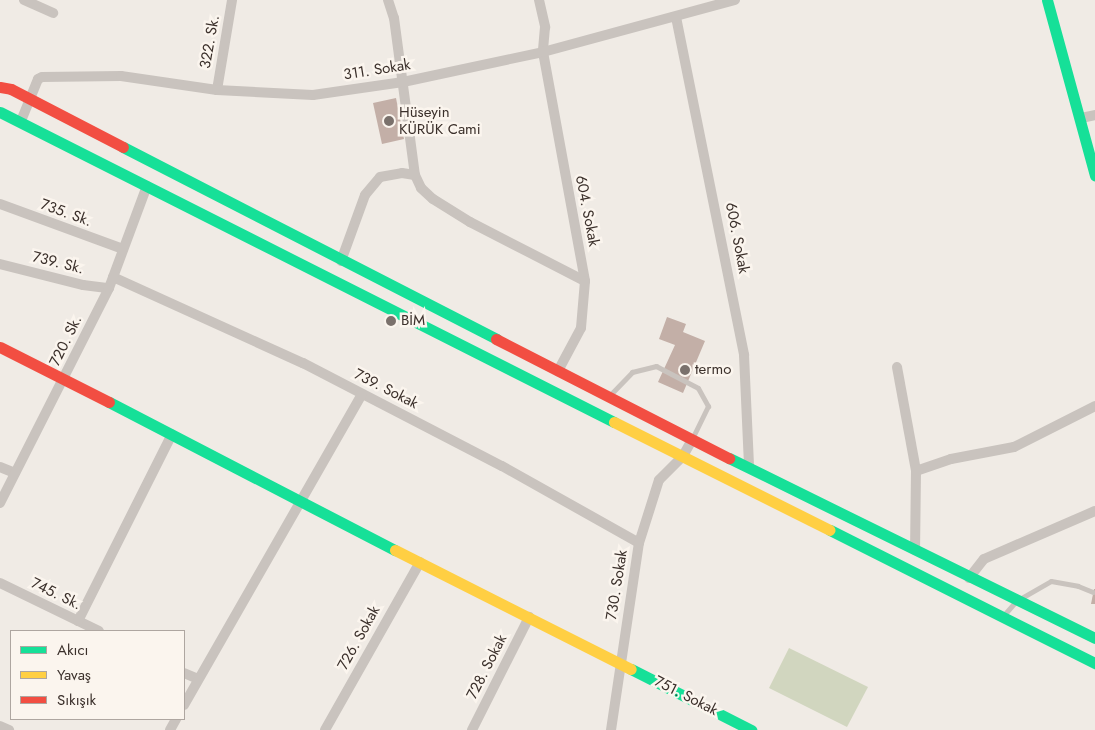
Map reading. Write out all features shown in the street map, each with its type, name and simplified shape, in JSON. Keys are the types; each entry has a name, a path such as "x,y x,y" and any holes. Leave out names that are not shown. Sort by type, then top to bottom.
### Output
{"main road":[{"path":"1047,0 1081,118 1095,176"},
{"path":"0,87 11,89 341,261 692,440 969,578 1095,638"},
{"path":"0,112 22,121 147,186 1095,663"},
{"name":"751. Sokak","path":"0,347 172,434 300,502 751,730"}],"street":[{"path":"24,0 54,13"},
{"name":"322. Sk.","path":"217,90 232,0"},
{"path":"388,0 394,18 415,175 421,188 433,199 470,222 585,281"},
{"name":"604. Sokak","path":"539,0 545,27 543,52 585,281 581,328 558,371"},
{"name":"311. Sokak","path":"30,100 38,79 42,77 122,76 217,90 313,95 403,82 543,52 736,0"},
{"name":"606. Sokak","path":"676,17 744,355 749,467"},
{"path":"22,121 30,100"},
{"path":"1081,118 1095,115"},
{"path":"341,261 365,196 380,177 402,173 415,175"},
{"name":"720. Sk.","path":"0,503 109,288 147,186"},
{"name":"735. Sk.","path":"0,204 123,249"},
{"name":"739. Sk.","path":"0,264 83,285 109,288"},
{"name":"739. Sokak","path":"112,277 303,363 502,466 639,543"},
{"path":"897,367 916,471 915,550"},
{"path":"185,702 362,394"},
{"path":"593,411 609,397"},
{"path":"916,471 951,459 1014,447 1095,406"},
{"path":"78,620 172,434"},
{"name":"730. Sokak","path":"611,730 639,543 659,480 683,456 692,440"},
{"path":"0,467 15,473"},
{"path":"969,578 984,560 1095,511"},
{"name":"726. Sokak","path":"326,730 420,562"},
{"name":"745. Sk.","path":"0,583 97,630"},
{"name":"728. Sokak","path":"472,730 529,617"},
{"path":"185,673 198,679"},
{"path":"0,726 9,730"}],"lane":[{"path":"609,397 632,372 656,366 665,370 698,388 708,406 692,440"},
{"path":"1002,616 1016,601 1051,581 1078,586 1094,592"}],"green space":[{"path":"789,648 868,687 847,727 769,688"}],"building":[{"name":"Hüseyin KÜRÜK Cami","path":"396,98 404,139 382,144 373,103"},
{"path":"667,317 686,324 683,332 705,341 683,393 658,382 675,345 659,339"},
{"path":"1094,589 1095,604 1091,604"}],"traffic: fast":[{"path":"1047,0 1095,176"},
{"path":"0,112 614,422"},
{"path":"123,147 496,339"},
{"path":"109,402 395,550"},
{"path":"729,458 1095,638"},
{"path":"830,530 1095,663"},
{"path":"631,669 751,730"}],"traffic: slow":[{"path":"614,422 830,530"},
{"path":"395,550 631,669"}],"traffic: jam":[{"path":"0,87 11,89 123,147"},
{"path":"496,339 729,458"},
{"path":"0,347 109,402"}],"place":[{"name":"Hüseyin KÜRÜK Cami","path":"389,121"},
{"name":"BİM","path":"391,321"},
{"name":"termo","path":"685,370"}]}
